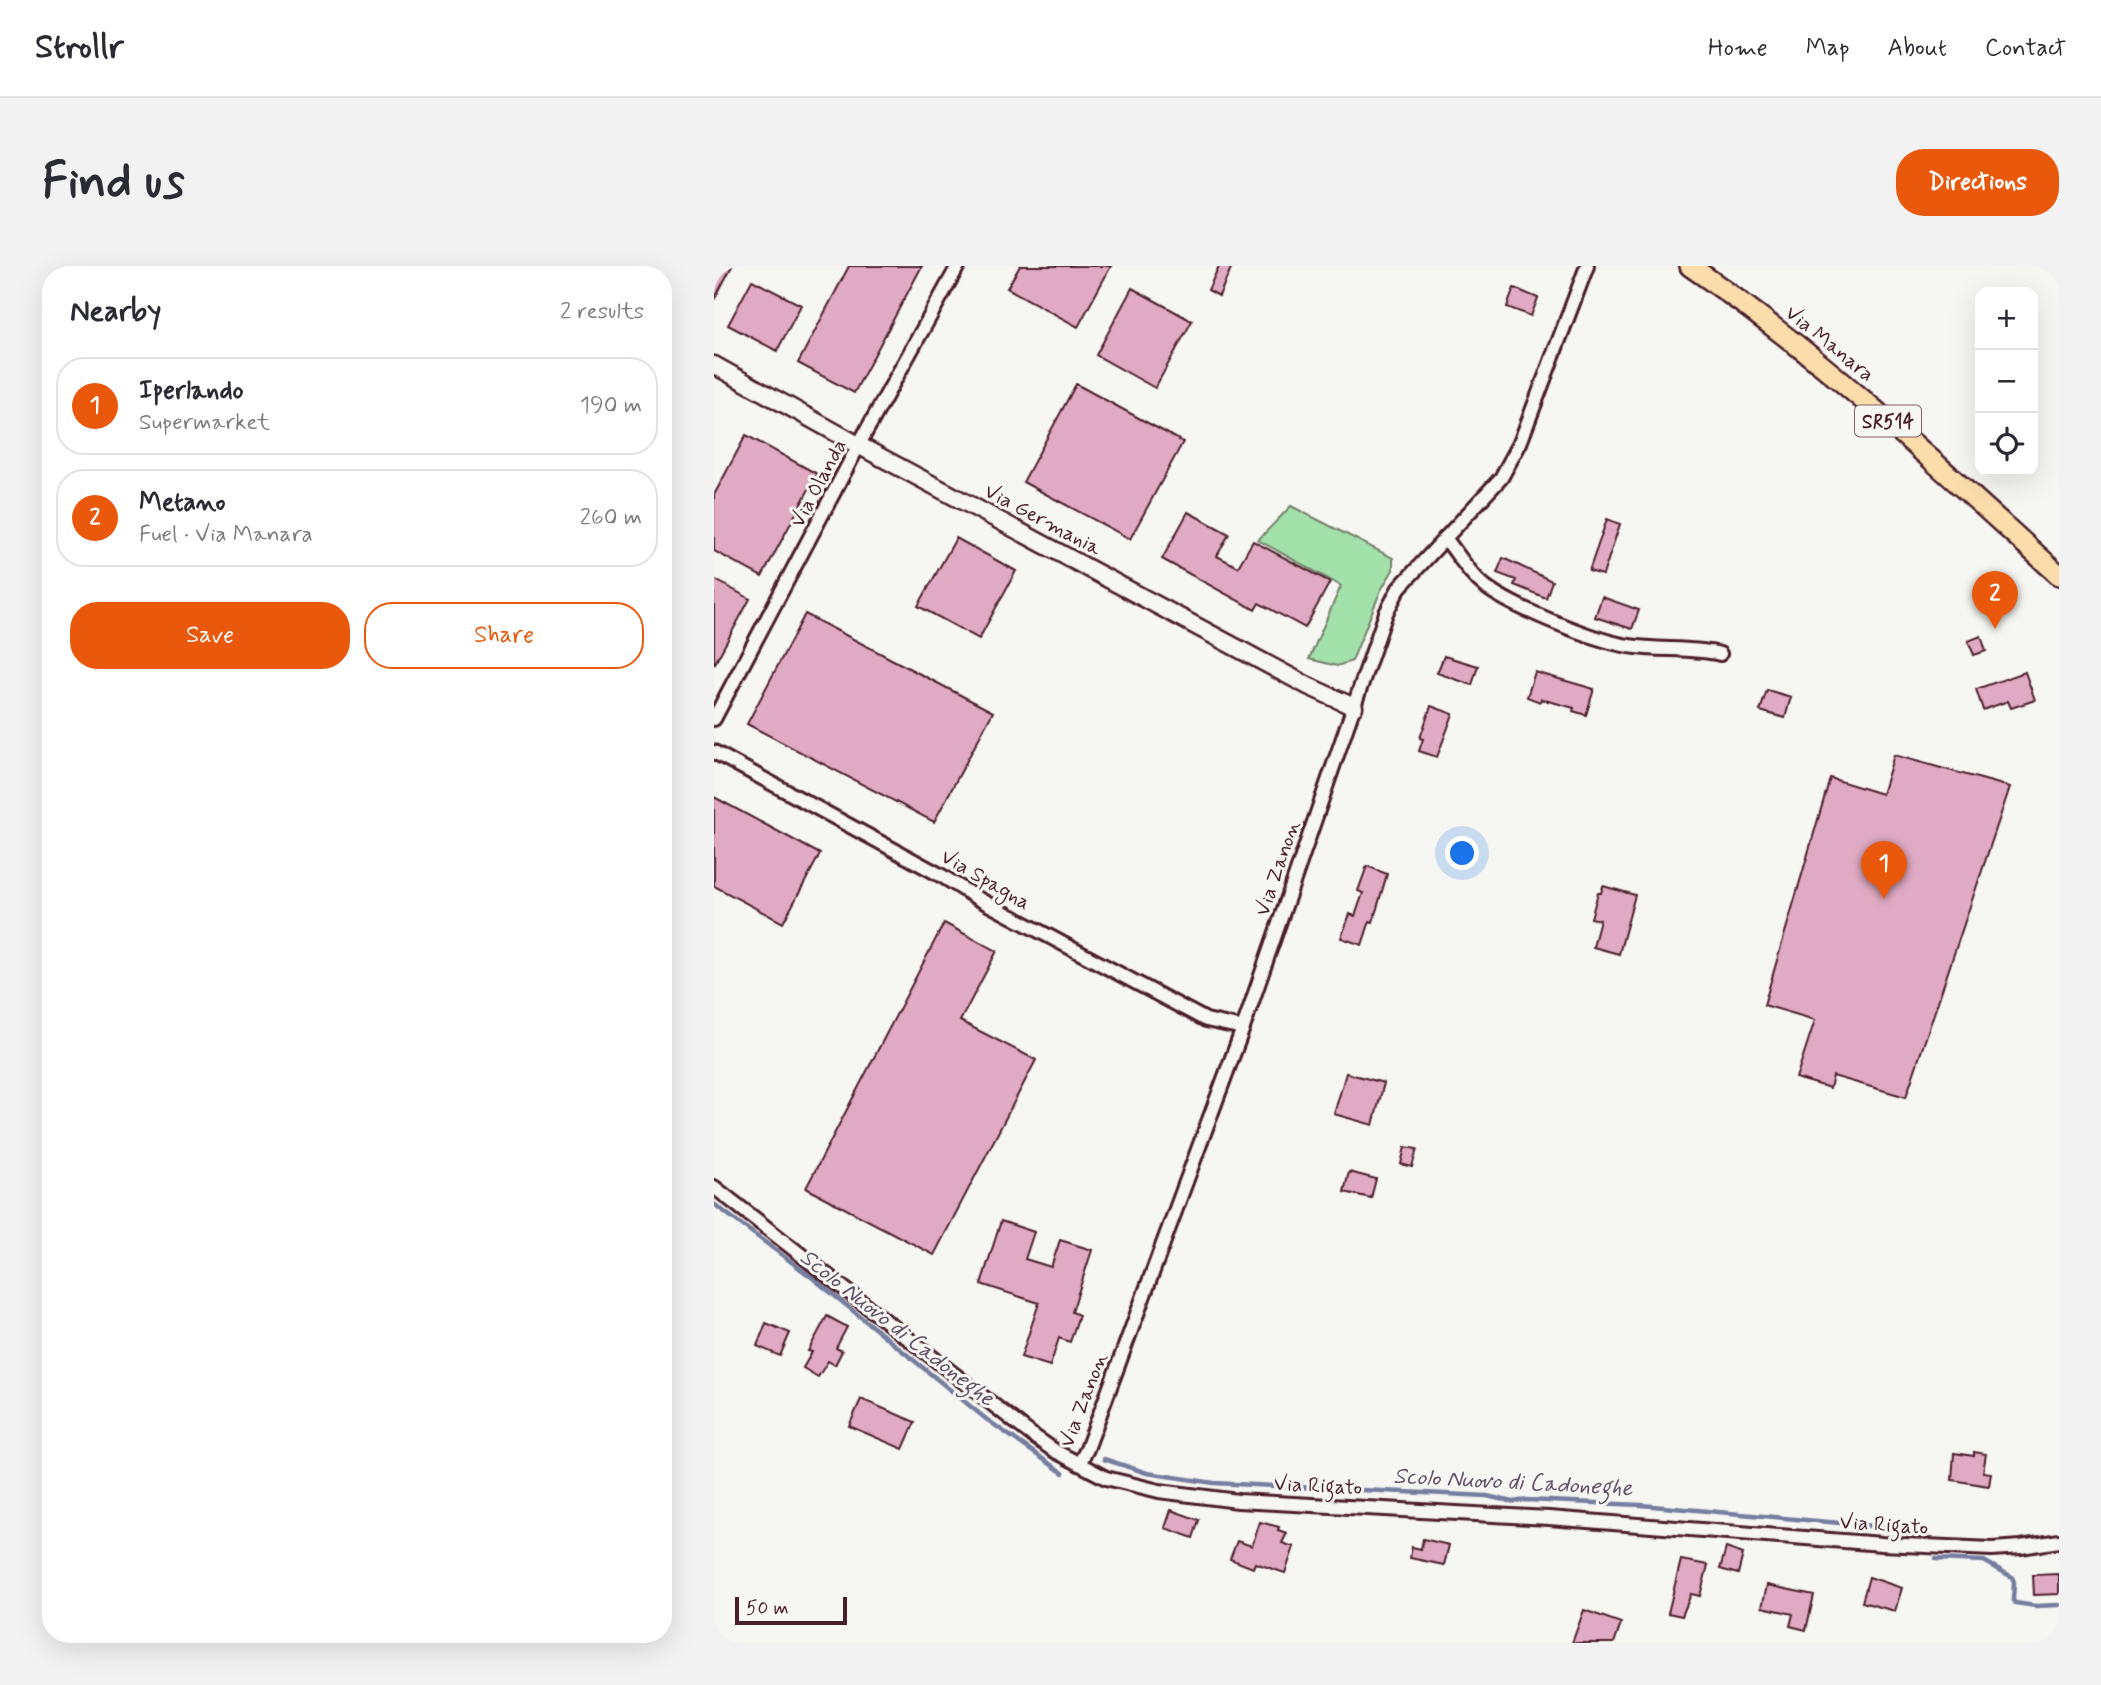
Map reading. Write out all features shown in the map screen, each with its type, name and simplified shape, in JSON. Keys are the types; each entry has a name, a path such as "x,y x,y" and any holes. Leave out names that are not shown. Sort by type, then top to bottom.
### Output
{"main road":[{"name":"Via Manara","path":"1690,266 1835,374 2059,575"}],"street":[{"name":"Via Olanda","path":"714,719 958,266"},
{"name":"Via Zanon","path":"1079,1464 1087,1449 1243,1028 1386,613 1399,588 1501,478 1534,408 1587,266"},
{"name":"Via Zanon","path":"1567,318 1595,266"},
{"path":"1675,266 1707,278"},
{"name":"Via Germania","path":"714,365 1296,679 1354,706"},
{"path":"1445,538 1486,587 1572,628 1625,645 1700,649 1720,654"},
{"name":"Via Spagna","path":"714,752 942,876 977,898 1206,1020 1243,1028"},
{"name":"Via Rigato","path":"714,1187 1032,1435 1106,1478 1158,1491 1238,1501 1549,1518 1895,1545 1992,1549 2059,1541"}],"green space":[{"path":"1291,506 1393,558 1393,570 1381,590 1352,661 1337,666 1309,659 1341,586 1258,540"}],"building":[{"path":"714,266 732,266 714,300"},
{"path":"849,266 922,266 854,393 798,363"},
{"path":"1020,266 1111,266 1078,327 1007,288"},
{"path":"1219,266 1232,266 1219,296 1208,290"},
{"path":"752,280 801,305 777,351 728,325"},
{"path":"1132,288 1192,321 1155,388 1096,355"},
{"path":"1514,288 1538,298 1531,316 1507,307"},
{"path":"1076,384 1183,442 1130,539 1023,482"},
{"path":"746,435 817,474 762,577 714,551 714,495"},
{"path":"1188,512 1229,534 1217,556 1238,567 1253,541 1330,582 1305,628 1259,603 1255,610 1162,559"},
{"path":"1607,519 1620,524 1603,575 1589,571"},
{"path":"956,538 1016,571 979,639 918,606"},
{"path":"1503,558 1552,581 1546,598 1514,585 1516,580 1497,573"},
{"path":"714,579 750,599 714,665"},
{"path":"1602,597 1639,610 1632,629 1595,617"},
{"path":"805,614 993,712 934,822 747,724"},
{"path":"1981,636 1986,651 1974,655 1968,641"},
{"path":"1444,656 1478,666 1472,685 1437,673"},
{"path":"1535,672 1594,689 1586,715 1573,711 1574,708 1527,697"},
{"path":"2025,672 2035,700 2011,708 2008,701 1983,710 1976,689"},
{"path":"1767,690 1791,697 1785,718 1760,711"},
{"path":"1431,706 1453,714 1437,757 1419,751 1423,739 1420,738"},
{"path":"1894,755 2010,787 1906,1097 1833,1076 1830,1088 1796,1078 1815,1020 1764,1005 1830,778 1882,794"},
{"path":"714,797 820,854 783,923 714,886"},
{"path":"1367,866 1387,874 1373,922 1370,921 1362,945 1341,938 1350,914 1355,916 1363,893 1358,891"},
{"path":"1603,886 1635,895 1619,954 1593,947 1600,920 1591,918 1598,893 1601,893"},
{"path":"944,923 997,951 960,1021 1036,1060 934,1255 806,1188"},
{"path":"1346,1073 1384,1083 1373,1125 1334,1114"},
{"path":"1405,1147 1417,1149 1412,1167 1401,1164"},
{"path":"1349,1172 1376,1179 1371,1198 1344,1192"},
{"path":"1001,1221 1034,1232 1025,1259 1051,1267 1060,1240 1092,1250 1072,1312 1079,1315 1070,1342 1059,1338 1050,1366 1021,1357 1039,1303 981,1284"},
{"path":"827,1316 847,1327 836,1348 842,1351 835,1365 828,1361 818,1377 803,1368 812,1352 808,1351"},
{"path":"766,1323 790,1333 780,1356 757,1346"},
{"path":"861,1399 915,1422 903,1449 849,1426"},
{"path":"1974,1452 1986,1454 1983,1472 1991,1473 1989,1486 1952,1480 1954,1453 1974,1456"},
{"path":"1171,1510 1199,1520 1193,1538 1165,1528"},
{"path":"1260,1522 1279,1527 1278,1530 1287,1533 1282,1543 1294,1547 1285,1573 1255,1563 1253,1568 1230,1559 1237,1541 1252,1546"},
{"path":"1423,1539 1449,1545 1444,1565 1410,1558 1412,1547 1421,1549"},
{"path":"1726,1548 1743,1554 1738,1574 1720,1569"},
{"path":"1681,1560 1708,1565 1700,1596 1691,1594 1682,1616 1668,1613"},
{"path":"2059,1574 2059,1594 2034,1595 2033,1575"},
{"path":"1869,1577 1902,1588 1895,1611 1862,1602"},
{"path":"1767,1585 1814,1595 1806,1630 1790,1626 1793,1614 1762,1607"},
{"path":"1584,1610 1621,1623 1614,1643 1572,1643"}],"waterway":[{"name":"Scolo Nuovo di Cadoneghe","path":"714,1204 814,1279 986,1419 1063,1473"},
{"name":"Scolo Nuovo di Cadoneghe","path":"1104,1459 1147,1473 1214,1483 1487,1496 1513,1502 1526,1500 1641,1505 1920,1530 1923,1533"},
{"name":"Scolo Nuovo di Cadoneghe","path":"1936,1559 1984,1561 2012,1577 2015,1603 2059,1605"}],"place":[{"name":"Metano","path":"1995,629"},
{"name":"Iperlando","path":"1884,899"}]}
